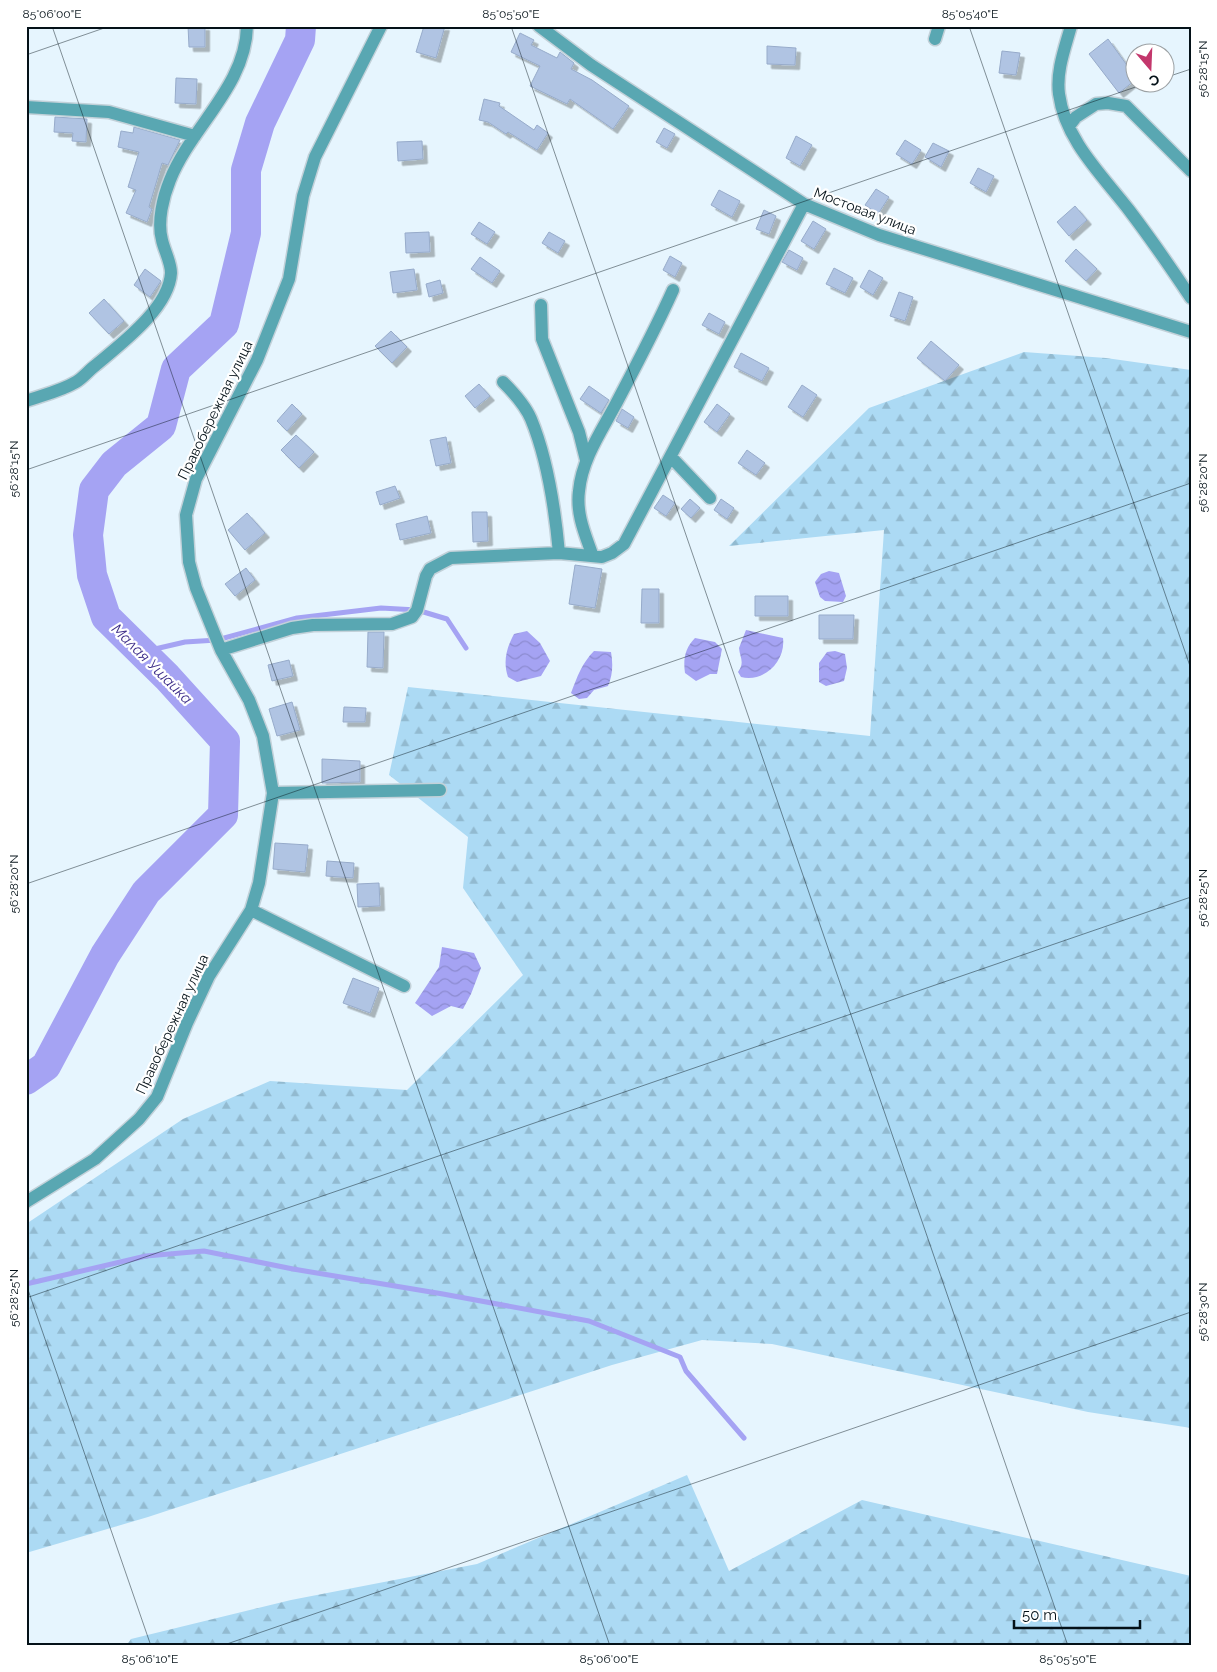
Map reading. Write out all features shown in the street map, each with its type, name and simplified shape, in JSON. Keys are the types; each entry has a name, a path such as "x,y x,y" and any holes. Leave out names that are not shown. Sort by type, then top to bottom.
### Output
{"street":[{"path":"26,400 62,389 78,381 136,329 159,305 168,288 171,270 161,238 161,215 170,180 194,136 242,60 247,26"},
{"name":"Правобережная улица","path":"26,1202 95,1159 139,1119 158,1097 186,1023 209,976 251,910 259,884 273,793 263,736 249,700 221,650 196,588 189,562 186,515 196,479 257,360 285,287 297,238 303,196 315,157 381,26"},
{"name":"Мостовая улица","path":"539,26 592,64 804,204 879,235 1191,332"},
{"path":"935,40 939,26"},
{"path":"1071,26 1061,62 1059,91 1062,108 1069,126 1099,175 1163,254 1191,298"},
{"path":"1069,126 1076,117 1096,104 1108,103 1126,106 1191,171"},
{"path":"26,107 109,112 194,136"},
{"path":"221,650 292,628 313,625 392,624 404,621 412,617 417,610 426,576 430,569 451,558 559,553 602,556 612,553 624,544 672,457 804,204"},
{"path":"592,554 581,525 578,509 579,491 586,460 653,334 674,290"},
{"path":"541,305 542,339 579,432 586,460"},
{"path":"504,382 521,402 531,420 544,464 559,553"},
{"path":"672,457 710,498"},
{"path":"273,793 440,790"},
{"path":"251,910 404,986"}],"green space":[{"path":"1024,352 1106,358 1191,370 1191,1428 1088,1412 772,1344 702,1340 612,1365 148,1517 26,1553 26,1224 183,1119 270,1081 407,1090 523,975 463,888 468,837 389,775 408,687 870,736 884,530 729,546 869,408"},
{"path":"687,1475 729,1571 862,1500 1191,1576 1191,1646 126,1646 131,1639 291,1600 477,1564"}],"water":[{"path":"829,571 839,573 846,596 843,602 825,601 820,597 815,582 821,574"},
{"path":"746,630 783,638 781,655 777,662 772,668 758,677 741,677 738,672 742,663 739,648"},
{"path":"527,631 540,643 550,661 541,676 517,682 508,677 506,656 514,634"},
{"path":"695,638 715,642 722,649 717,674 710,674 696,681 685,673 684,663 687,650"},
{"path":"594,651 611,652 612,669 610,682 608,686 594,690 587,698 579,699 571,693 583,665"},
{"path":"835,651 845,654 847,668 844,681 826,686 819,682 819,663 827,652"},
{"path":"442,947 474,953 481,968 463,1009 451,1006 432,1016 415,1003 439,967"}],"building":[{"path":"188,26 205,26 205,47 189,47"},
{"path":"424,26 445,26 436,58 416,52"},
{"path":"520,33 534,40 531,45 557,58 560,52 574,63 571,69 592,80 629,106 613,129 570,99 567,104 530,86 540,66 511,52"},
{"path":"1108,39 1124,61 1124,89 1119,93 1089,54"},
{"path":"767,46 796,48 795,65 767,64"},
{"path":"1002,51 1020,53 1016,75 999,73"},
{"path":"176,78 197,79 196,104 175,103"},
{"path":"484,99 500,103 499,106 534,130 537,125 548,133 537,150 508,132 506,134 488,122 479,120"},
{"path":"55,117 87,119 86,142 72,141 73,133 54,132"},
{"path":"134,127 180,140 168,165 162,163 149,207 152,209 147,222 126,213 136,190 128,187 139,152 118,147 121,131 133,133"},
{"path":"664,128 675,134 667,148 656,142"},
{"path":"796,136 812,145 800,166 786,158"},
{"path":"905,140 921,150 912,164 896,154"},
{"path":"422,141 423,159 398,161 397,142"},
{"path":"933,143 949,151 941,167 925,157"},
{"path":"978,168 994,176 986,192 970,183"},
{"path":"876,189 889,197 878,214 865,205"},
{"path":"719,190 740,201 732,217 711,205"},
{"path":"1075,206 1087,220 1069,236 1057,222"},
{"path":"764,210 776,216 769,234 756,229"},
{"path":"813,221 826,229 814,249 801,241"},
{"path":"479,222 495,232 487,244 471,234"},
{"path":"429,232 430,252 406,253 405,233"},
{"path":"549,232 565,241 558,253 542,243"},
{"path":"1076,249 1097,269 1086,281 1065,261"},
{"path":"789,250 803,258 797,270 782,262"},
{"path":"670,256 682,263 675,277 663,270"},
{"path":"480,257 500,271 492,283 471,269"},
{"path":"834,268 853,278 845,293 826,284"},
{"path":"145,269 161,281 150,297 134,285"},
{"path":"414,269 417,290 393,293 390,272"},
{"path":"869,270 883,278 873,295 860,287"},
{"path":"440,280 443,293 429,297 426,284"},
{"path":"899,292 913,297 905,321 890,316"},
{"path":"104,299 124,321 109,334 89,313"},
{"path":"709,313 725,322 719,334 702,325"},
{"path":"391,331 407,347 392,363 375,346"},
{"path":"931,341 959,365 945,381 917,358"},
{"path":"741,353 769,368 762,381 734,367"},
{"path":"479,384 490,396 475,408 465,396"},
{"path":"802,385 817,395 803,417 788,407"},
{"path":"589,386 609,400 601,413 580,399"},
{"path":"292,404 302,414 287,431 277,421"},
{"path":"717,404 730,414 717,432 704,422"},
{"path":"622,409 634,417 628,428 616,421"},
{"path":"296,435 314,452 299,468 281,450"},
{"path":"446,437 451,463 436,466 430,440"},
{"path":"747,450 765,463 756,475 738,463"},
{"path":"395,486 400,498 380,505 376,492"},
{"path":"663,495 675,503 666,516 654,508"},
{"path":"690,499 700,508 691,518 681,509"},
{"path":"721,499 734,508 727,519 714,510"},
{"path":"472,512 487,512 488,541 473,542"},
{"path":"247,513 265,533 245,550 228,530"},
{"path":"427,516 431,533 400,540 396,524"},
{"path":"575,565 602,569 595,608 569,604"},
{"path":"246,568 255,580 235,596 225,584"},
{"path":"642,589 659,589 659,623 641,623"},
{"path":"755,596 788,596 788,616 755,616"},
{"path":"819,615 854,615 853,639 819,639"},
{"path":"368,632 384,632 383,668 367,667"},
{"path":"289,660 293,676 272,681 268,665"},
{"path":"292,702 300,730 277,736 269,709"},
{"path":"344,707 366,708 365,722 343,722"},
{"path":"322,759 360,761 360,782 322,783"},
{"path":"275,843 308,845 305,872 273,869"},
{"path":"327,861 354,863 353,878 326,876"},
{"path":"379,883 380,906 358,907 357,884"},
{"path":"353,978 379,988 370,1013 343,1003"}],"waterway":[{"name":"Малая Ушайка","path":"26,1080 46,1066 105,955 146,892 223,815 225,741 167,677 106,617 92,575 88,535 94,490 114,464 161,426 176,369 224,324 246,233 246,170 260,123 300,40 301,26"},
{"path":"142,652 185,642 217,640 297,618 381,608 417,610 447,619 466,648"},
{"path":"26,1284 146,1256 204,1251 293,1269 589,1321 680,1357 686,1371 744,1438"}]}
